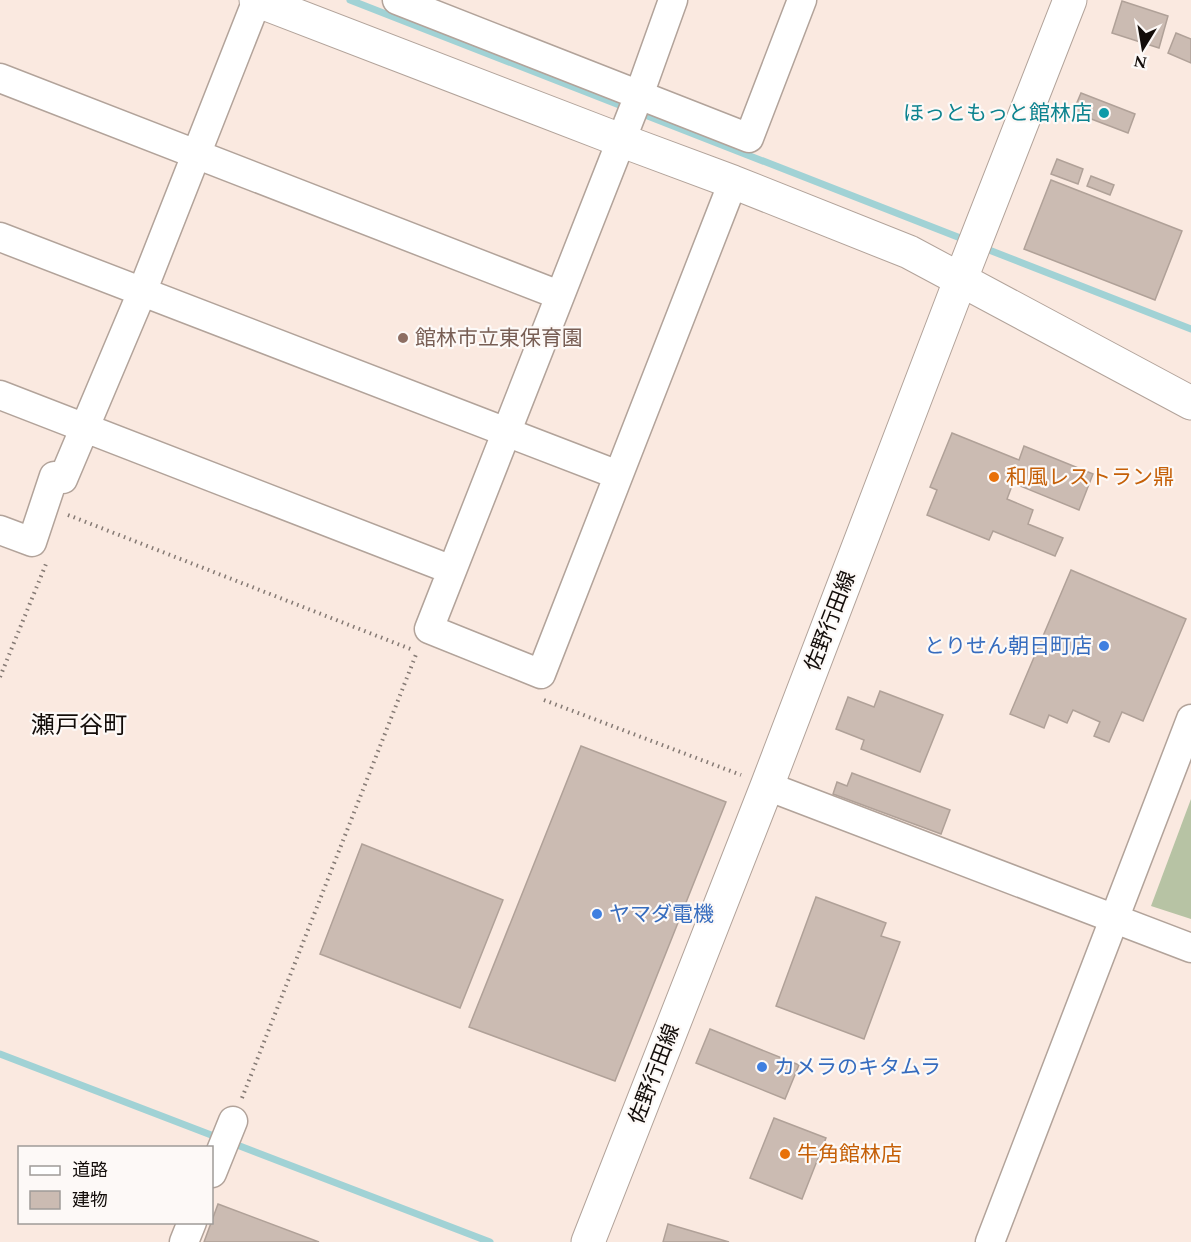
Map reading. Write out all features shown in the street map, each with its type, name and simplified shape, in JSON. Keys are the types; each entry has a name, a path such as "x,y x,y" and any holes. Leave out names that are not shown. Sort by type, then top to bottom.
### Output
{"main road":[{"path":"257,0 733,182 909,252 1191,403"},
{"name":"佐野行田線","path":"588,1242 767,786 1070,0"}],"street":[{"path":"0,530 32,542 54,476 63,479 142,292 257,0"},
{"path":"397,0 749,138 802,0"},
{"path":"673,0 639,94 429,629 541,674 733,182"},
{"path":"0,78 559,295"},
{"path":"0,237 618,476"},
{"path":"0,395 453,570"},
{"path":"990,1242 1191,719"},
{"path":"767,786 1191,948"},
{"path":"213,1171 233,1121"},
{"path":"184,1242 191,1224"}],"path":[{"path":"62,525 67,514 427,656"},
{"path":"0,677 49,556"},
{"path":"233,1121 417,651"},
{"path":"537,697 767,786"}],"green space":[{"path":"1191,799 1191,919 1151,906"}],"building":[{"path":"1122,1 1168,16 1159,48 1112,33"},
{"path":"1176,33 1191,39 1191,63 1168,53"},
{"name":"ほっともっと館林店","path":"1081,93 1135,114 1128,133 1073,112"},
{"path":"1057,159 1083,169 1078,184 1051,174"},
{"path":"1091,176 1114,185 1110,195 1087,186"},
{"path":"1051,180 1182,231 1155,300 1024,249"},
{"path":"952,433 1019,460 1024,446 1093,474 1079,510 1013,483 1007,499 1033,510 1028,524 1063,538 1055,556 993,531 989,540 927,515 937,490 930,487"},
{"path":"1071,570 1186,619 1143,721 1122,712 1109,742 1094,736 1100,722 1073,710 1067,723 1049,715 1044,728 1010,714"},
{"path":"880,691 943,715 920,772 861,749 864,740 836,729 848,697 874,707"},
{"name":"ヤマダ電機","path":"581,746 726,802 615,1081 469,1027"},
{"path":"852,773 950,810 941,834 833,794 837,782 847,786"},
{"path":"362,844 503,900 460,1008 320,954"},
{"path":"816,897 886,923 881,936 900,942 864,1039 776,1006"},
{"path":"710,1029 799,1065 785,1099 696,1063"},
{"path":"774,1118 826,1138 802,1199 750,1178"},
{"path":"218,1204 319,1242 204,1242 211,1224 213,1224"},
{"path":"668,1224 729,1242 663,1242"}],"waterway":[{"path":"350,0 627,108"},
{"path":"640,113 968,241"},
{"path":"984,248 1191,329"},
{"path":"0,1054 219,1138"},
{"path":"232,1143 490,1242"}],"place":[{"name":"ほっともっと館林店","path":"1104,113"},
{"name":"館林市立東保育園","path":"403,338"},
{"name":"和風レストラン鼎","path":"994,477"},
{"name":"とりせん朝日町店","path":"1104,646"},
{"name":"ヤマダ電機","path":"597,914"},
{"name":"カメラのキタムラ","path":"762,1067"},
{"name":"牛角館林店","path":"785,1154"}],"district":[{"name":"瀬戸谷町","path":"79,725"}]}
